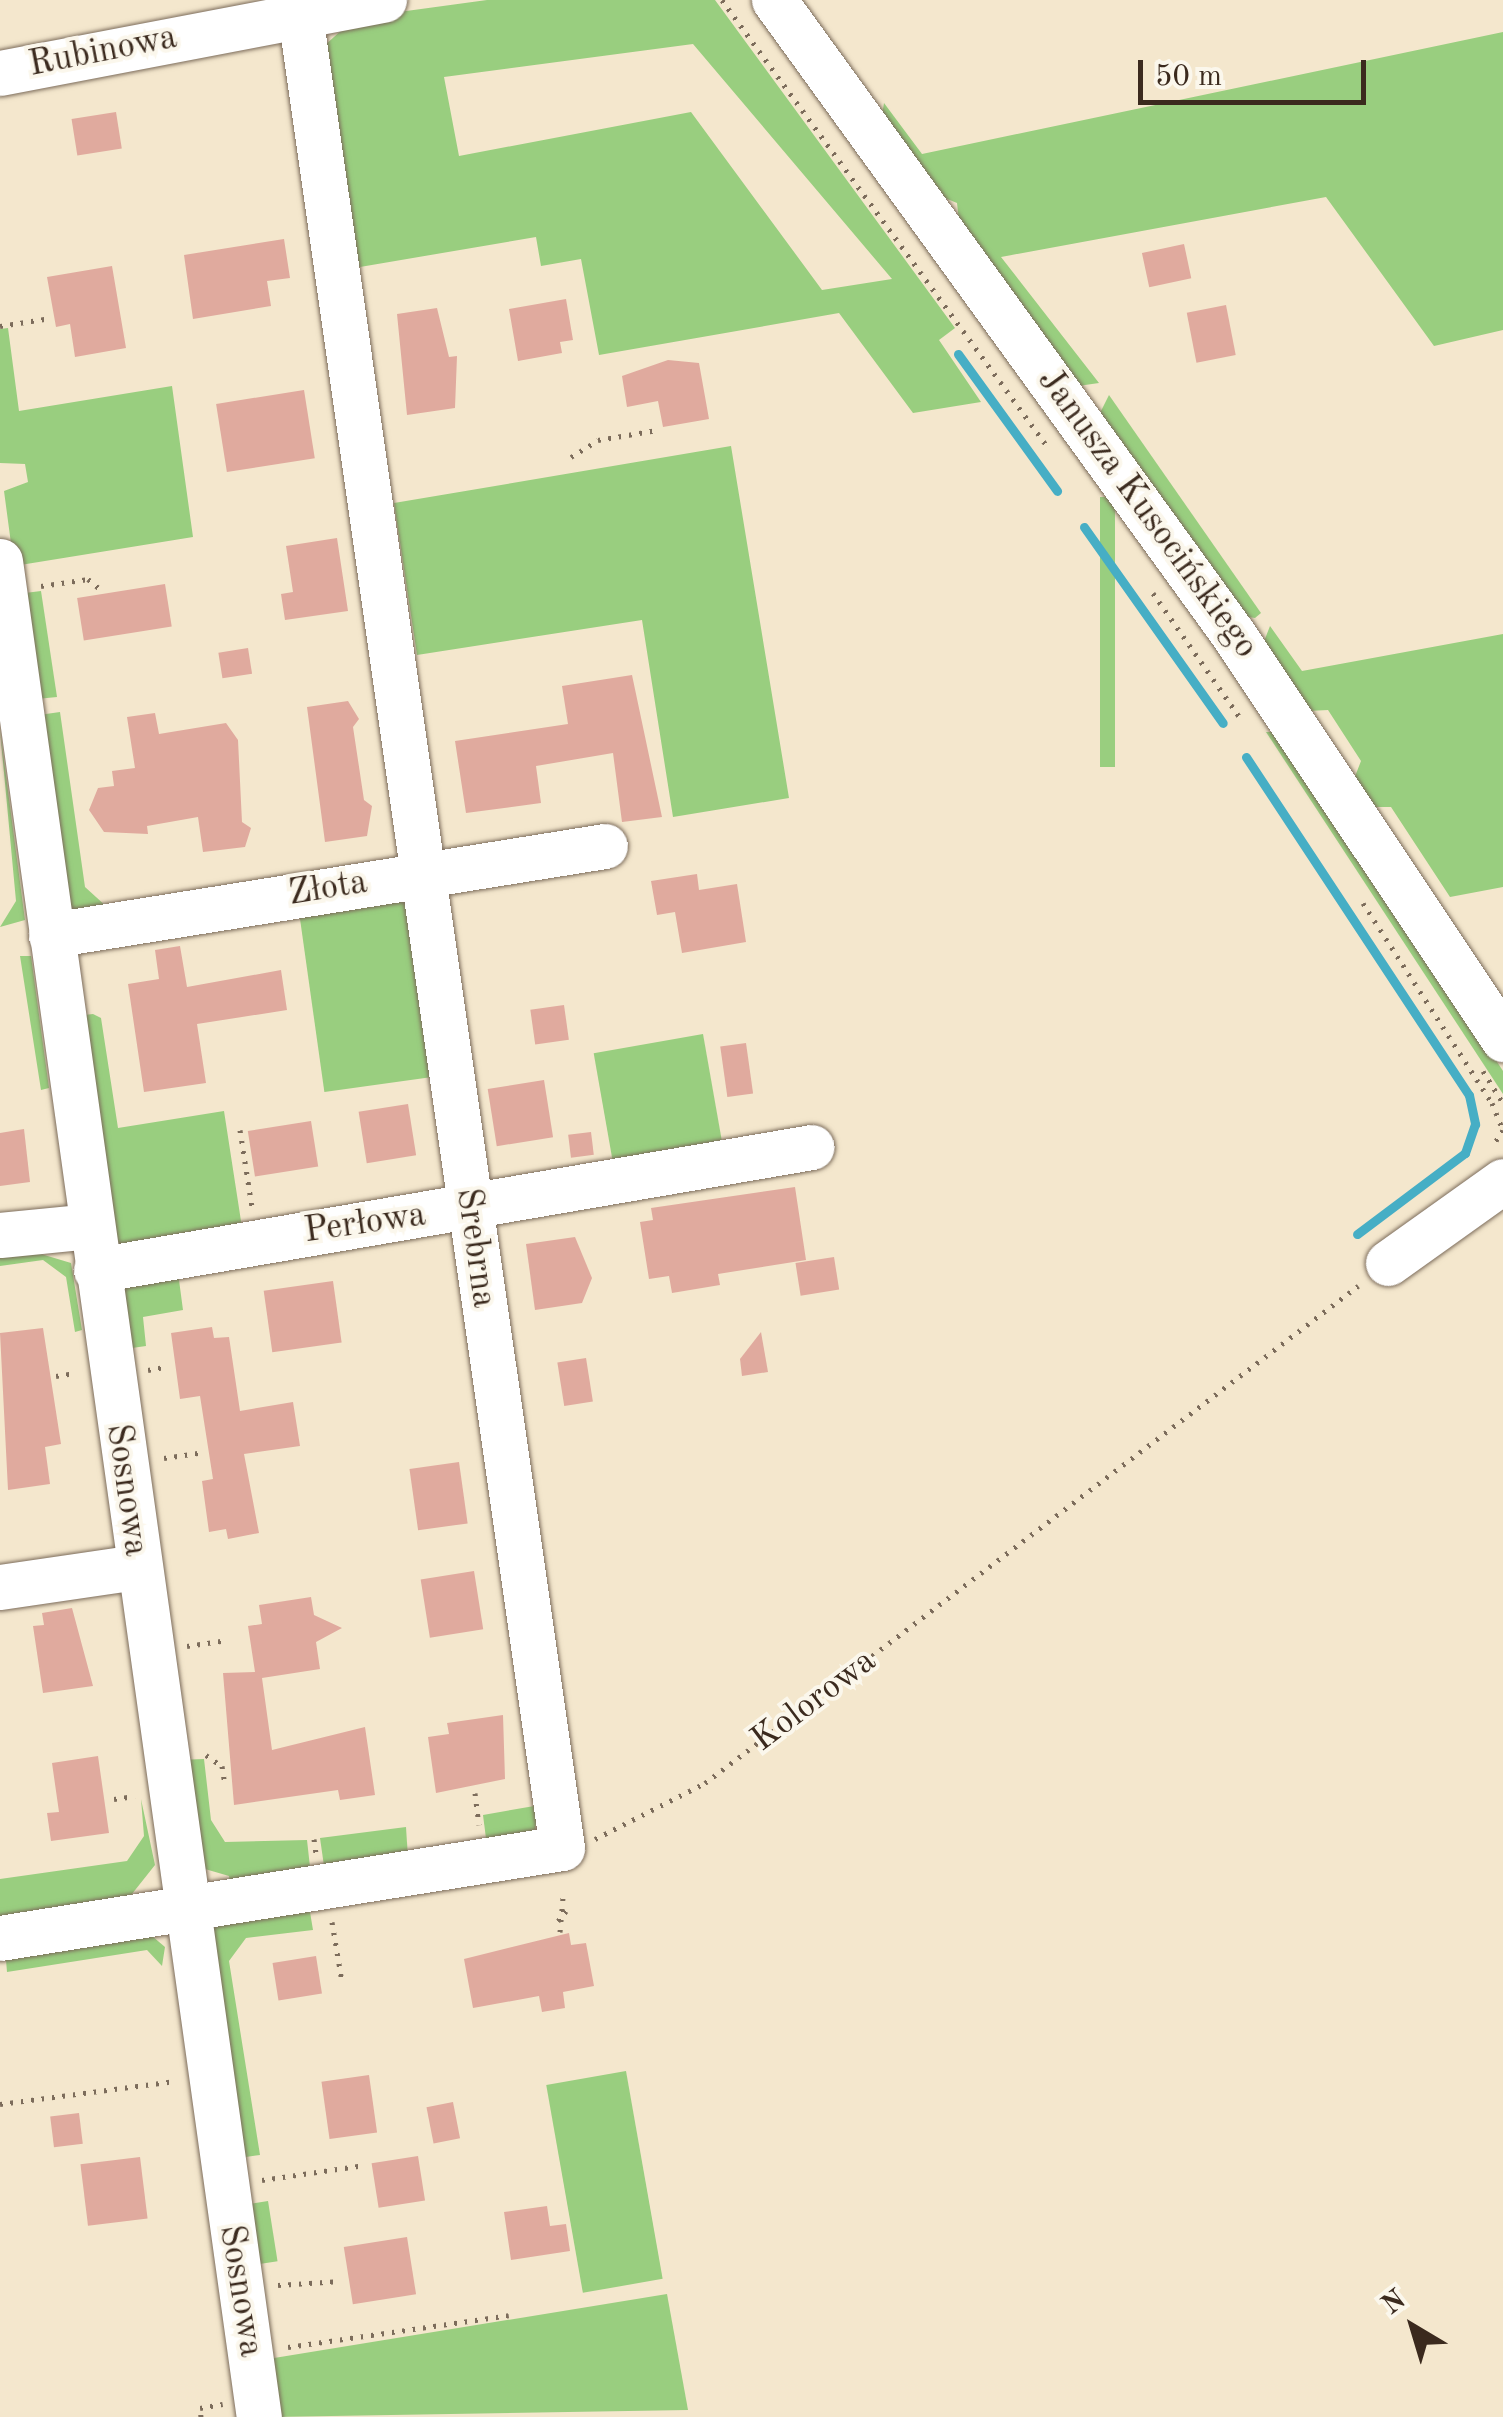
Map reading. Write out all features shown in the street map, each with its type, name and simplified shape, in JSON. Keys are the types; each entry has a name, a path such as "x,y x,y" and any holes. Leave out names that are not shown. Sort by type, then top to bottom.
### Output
{"street":[{"name":"Rubinowa","path":"0,73 384,0"},
{"name":"Janusza Kusocińskiego","path":"774,0 1254,663 1503,1039"},
{"name":"Srebrna","path":"300,14 419,874 562,1848"},
{"name":"Sosnowa","path":"2,588 258,2417"},
{"name":"Złota","path":"51,935 605,846"},
{"name":"Perłowa","path":"0,1235 93,1248 258,1240 812,1147"},
{"path":"1388,1263 1503,1181"},
{"path":"0,1587 137,1566"},
{"path":"0,1938 562,1848"}],"path":[{"path":"722,0 1050,450"},
{"path":"0,326 44,319"},
{"path":"571,456 598,440 656,430"},
{"path":"2,588 88,579 100,589"},
{"path":"1148,586 1249,731"},
{"path":"1354,889 1492,1103 1503,1155"},
{"path":"240,1130 258,1240"},
{"name":"Kolorowa","path":"562,1848 629,1827 705,1782 1388,1263"},
{"path":"326,1885 342,1982"},
{"path":"560,1932 558,1922 566,1911 563,1895"},
{"path":"0,2104 208,2077"},
{"path":"224,2185 365,2165"},
{"path":"240,2291 341,2281"},
{"path":"250,2353 509,2315"}],"green space":[{"path":"487,0 715,0 955,328 939,340 981,402 913,413 839,313 599,355 581,259 541,266 536,237 360,267 347,257 324,46 355,18","holes":["693,44 892,279 822,290 691,112 459,156 444,77"]},
{"path":"1503,32 1503,330 1434,346 1326,197 1001,257 1099,383 1078,386 959,221 957,203 940,196 882,115 884,103 922,154"},
{"path":"8,328 19,411 172,386 193,537 14,566 4,491 28,482 25,464 0,463 0,329"},
{"path":"1109,395 1261,613 1255,618 1242,616 1099,415"},
{"path":"731,446 789,798 673,817 642,620 417,655 394,503"},
{"path":"1100,497 1115,497 1115,767 1100,767"},
{"path":"41,591 57,697 37,699 17,594"},
{"path":"1270,626 1302,671 1503,634 1503,887 1450,897 1391,807 1373,807 1354,779 1361,761 1328,710 1308,711 1263,644"},
{"path":"60,712 85,887 107,907 71,914 39,715"},
{"path":"0,730 25,920 0,927 16,901"},
{"path":"1266,732 1281,732 1342,823 1503,1071 1503,1094"},
{"path":"405,897 430,1077 324,1092 299,912"},
{"path":"20,956 31,956 49,1088 41,1090"},
{"path":"93,1014 101,1018 118,1128 224,1111 243,1234 113,1260 76,1016"},
{"path":"703,1034 722,1140 612,1160 594,1053"},
{"path":"39,1245 41,1254 71,1263 82,1330 75,1332 66,1277 43,1260 0,1266 0,1247"},
{"path":"177,1265 183,1310 143,1317 146,1346 125,1349 122,1273"},
{"path":"204,1759 211,1820 225,1842 307,1840 311,1876 230,1886 229,1876 205,1869 177,1760"},
{"path":"141,1799 155,1865 128,1899 0,1925 0,1879 127,1861 144,1836"},
{"path":"540,1805 533,1837 488,1854 483,1815"},
{"path":"406,1827 408,1858 325,1873 320,1838"},
{"path":"308,1900 313,1930 246,1938 229,1961 260,2155 239,2158 210,1927"},
{"path":"152,1936 165,1947 162,1966 147,1950 7,1972 6,1960"},
{"path":"626,2071 663,2279 583,2293 546,2085"},
{"path":"268,2201 278,2261 255,2265 245,2205"},
{"path":"667,2294 688,2410 272,2417 268,2359"}],"building":[{"path":"116,112 122,149 77,156 72,119"},
{"path":"284,239 290,278 267,281 271,306 193,319 184,255"},
{"path":"1184,244 1191,278 1149,287 1142,253"},
{"path":"112,266 126,348 75,357 70,324 56,327 47,277"},
{"path":"566,299 573,340 560,342 562,353 518,361 509,309"},
{"path":"1226,305 1236,355 1196,363 1187,313"},
{"path":"437,308 449,357 457,356 455,408 407,415 397,314"},
{"path":"668,360 699,363 709,419 663,427 658,401 627,407 622,376"},
{"path":"304,390 315,458 227,472 216,404"},
{"path":"337,538 348,611 285,620 281,594 293,592 286,546"},
{"path":"165,584 172,626 84,640 77,598"},
{"path":"248,648 252,674 222,678 218,653"},
{"path":"632,675 662,817 622,822 613,753 536,766 541,803 466,813 455,741 568,724 562,686"},
{"path":"348,701 359,719 353,727 364,800 372,806 367,836 325,842 307,707"},
{"path":"155,713 159,734 226,723 238,740 242,822 251,828 245,847 203,852 198,817 147,826 148,834 104,832 89,810 98,788 114,786 112,771 135,768 127,717"},
{"path":"697,874 699,890 737,884 746,942 682,953 675,912 657,915 651,881"},
{"path":"180,946 187,987 281,970 287,1010 197,1024 206,1083 144,1092 128,984 159,979 155,950"},
{"path":"564,1005 569,1040 535,1044 530,1010"},
{"path":"746,1043 753,1094 727,1097 720,1047"},
{"path":"544,1080 553,1137 497,1146 488,1089"},
{"path":"408,1104 416,1155 367,1163 359,1112"},
{"path":"311,1121 318,1166 255,1176 248,1131"},
{"path":"24,1129 30,1182 0,1186 0,1133"},
{"path":"591,1132 594,1155 571,1158 568,1135"},
{"path":"795,1187 806,1260 718,1274 720,1285 672,1293 669,1276 649,1279 640,1222 653,1220 651,1208"},
{"path":"575,1237 592,1278 582,1303 535,1310 526,1244"},
{"path":"834,1257 839,1290 801,1296 795,1263"},
{"path":"333,1281 342,1342 272,1352 264,1291"},
{"path":"212,1327 214,1338 229,1337 240,1411 293,1402 300,1446 244,1454 259,1533 228,1539 226,1529 209,1532 202,1481 213,1479 200,1396 180,1399 171,1333"},
{"path":"43,1328 61,1444 45,1447 50,1484 8,1490 0,1333"},
{"path":"761,1332 768,1372 742,1376 740,1359"},
{"path":"586,1358 593,1401 564,1406 557,1363"},
{"path":"459,1462 468,1523 418,1530 409,1469"},
{"path":"474,1571 483,1629 430,1638 421,1579"},
{"path":"311,1597 314,1615 342,1628 316,1642 320,1669 262,1678 272,1750 365,1727 375,1795 340,1800 338,1790 234,1805 223,1673 255,1672 248,1626 262,1624 259,1605"},
{"path":"72,1608 93,1686 43,1693 33,1626 44,1625 42,1613"},
{"path":"503,1715 505,1779 436,1793 428,1737 449,1734 447,1723"},
{"path":"98,1756 109,1833 51,1841 47,1813 59,1812 52,1763"},
{"path":"569,1933 571,1945 586,1943 594,1986 563,1992 565,2008 542,2012 539,1996 473,2008 464,1959"},
{"path":"316,1956 322,1994 278,2000 273,1963"},
{"path":"369,2075 377,2132 330,2139 321,2082"},
{"path":"453,2102 460,2138 434,2143 426,2107"},
{"path":"79,2113 83,2144 54,2147 50,2117"},
{"path":"418,2156 425,2200 379,2208 372,2163"},
{"path":"140,2157 148,2219 88,2226 80,2164"},
{"path":"547,2206 550,2226 566,2224 570,2251 511,2260 504,2212"},
{"path":"407,2237 416,2294 353,2304 344,2247"}],"waterway":[{"path":"958,354 1057,491"},
{"path":"1084,527 1223,723"},
{"path":"1246,757 1469,1095 1475,1124 1465,1153 1357,1234"}]}
